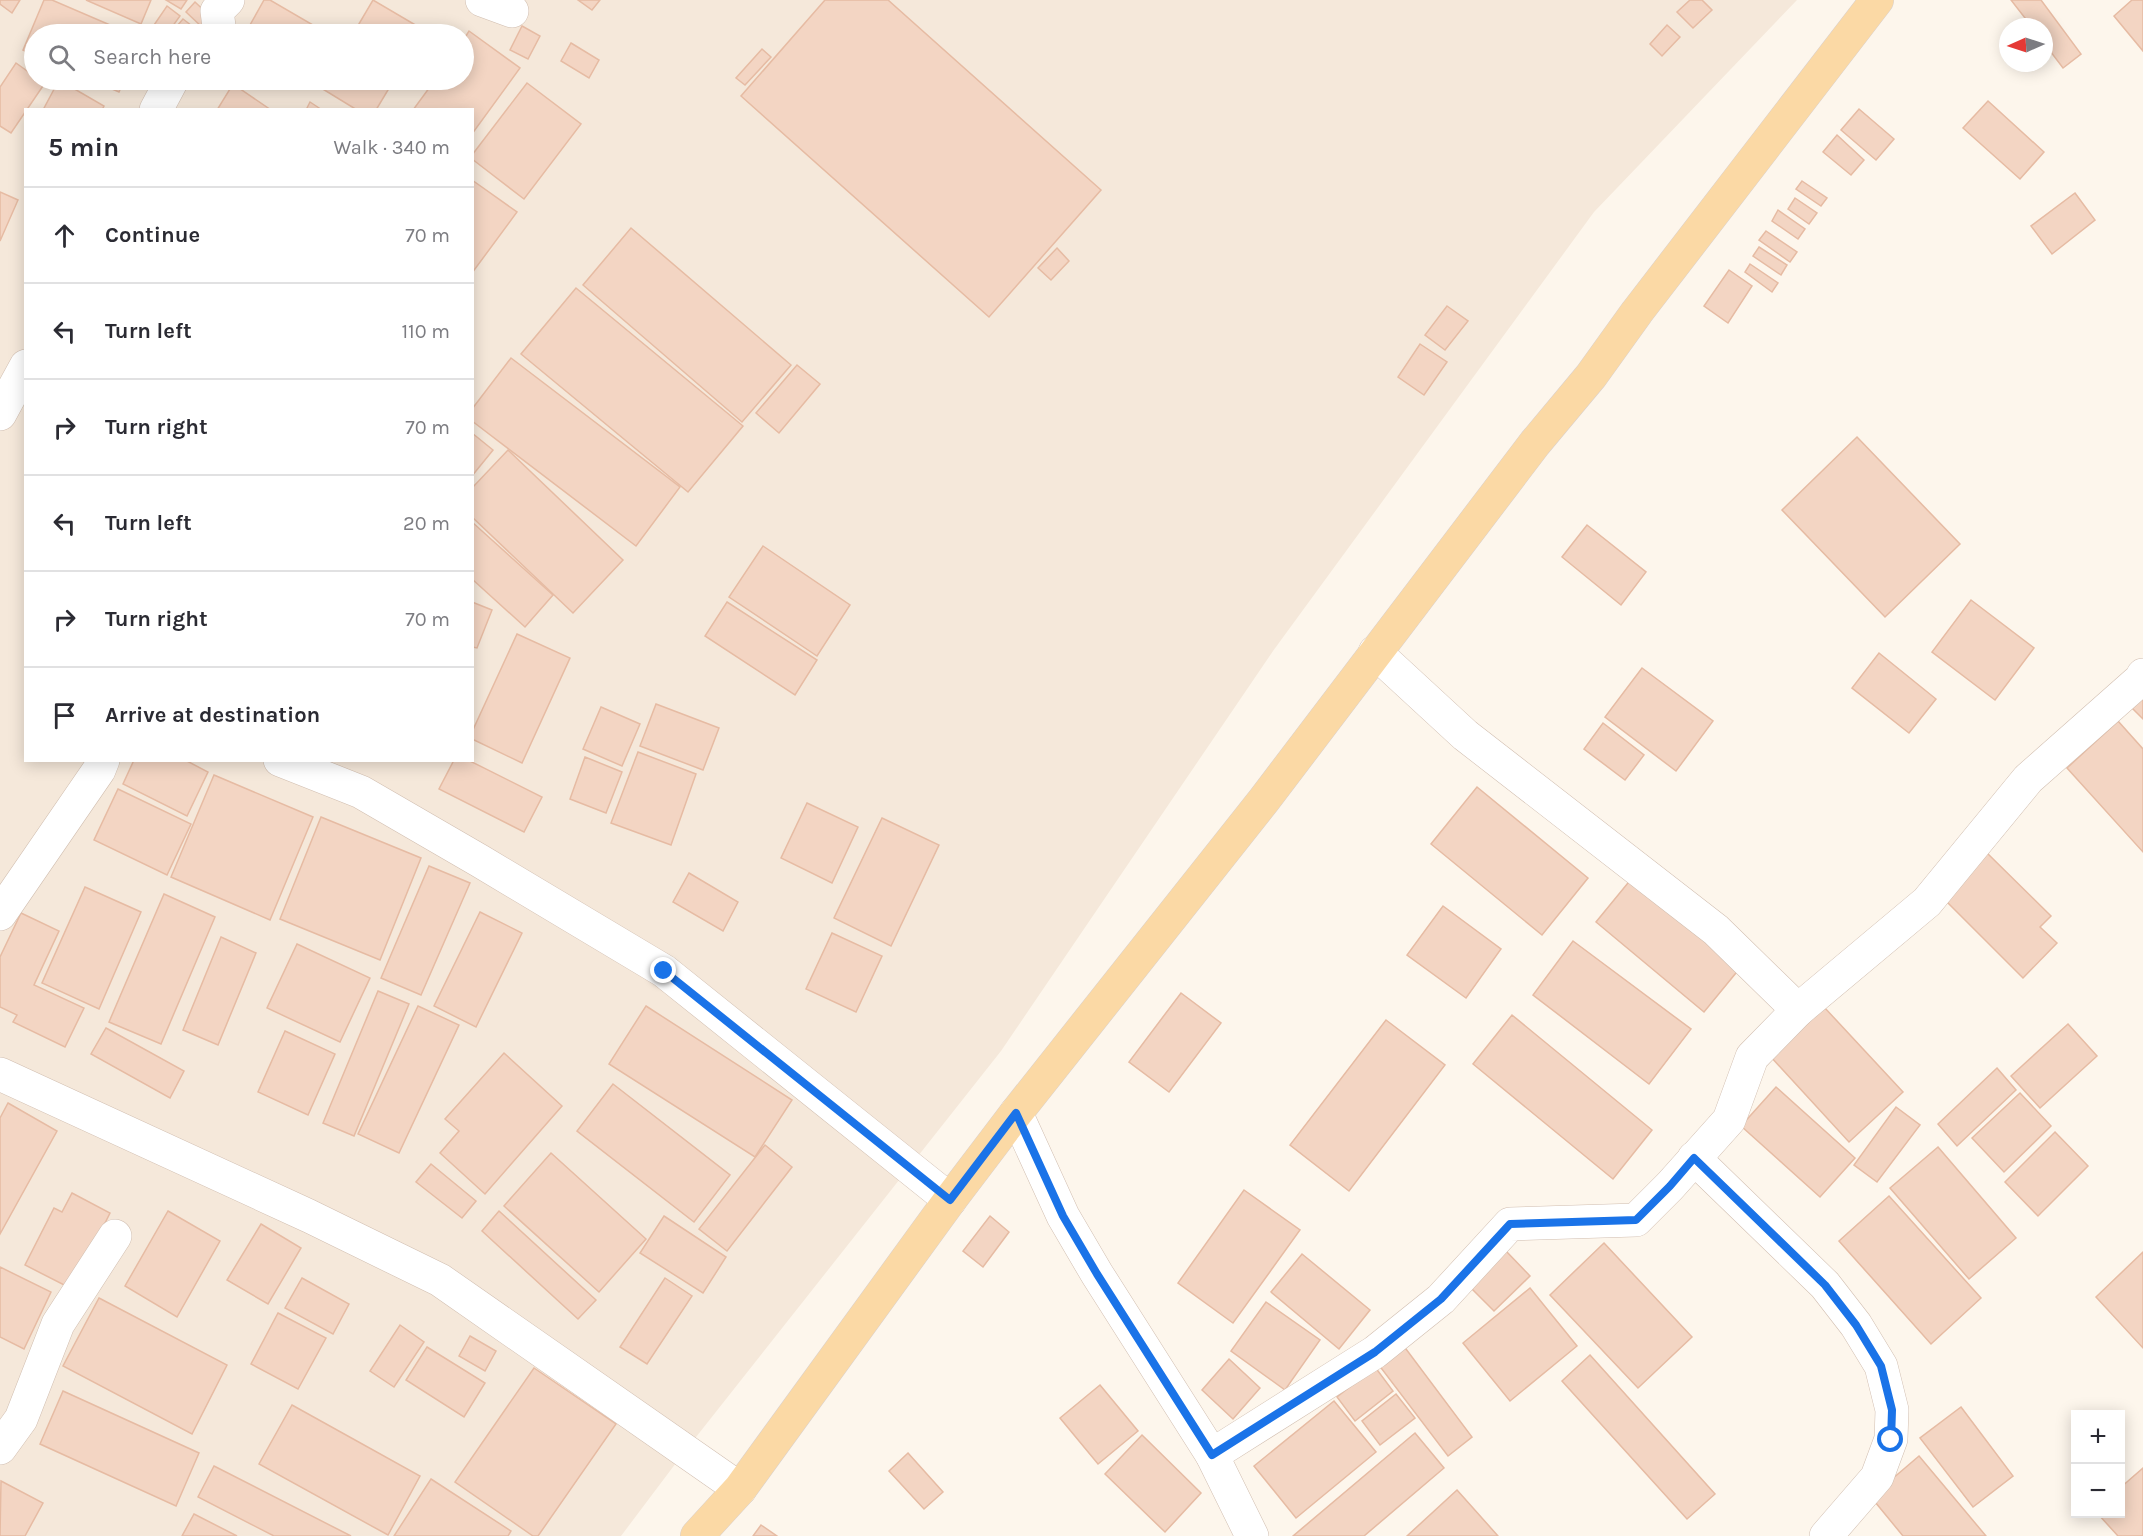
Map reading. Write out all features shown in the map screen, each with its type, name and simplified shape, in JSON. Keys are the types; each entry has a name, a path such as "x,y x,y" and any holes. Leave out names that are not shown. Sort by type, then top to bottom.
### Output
{"main road":[{"path":"697,1536 740,1489 1016,1113 1264,800 1535,443 1591,376 1637,312 1877,0"}],"street":[{"path":"219,24 217,11 228,0"},
{"path":"482,0 512,11"},
{"path":"157,108 167,90"},
{"path":"0,414 24,370"},
{"path":"1375,652 1466,735 1716,930 1798,1011"},
{"path":"1212,1455 1375,1352 1441,1299 1510,1224 1636,1220 1729,1120 1752,1057 1798,1011 1926,902 2028,779 2141,680 2143,675"},
{"path":"0,914 99,770 102,762"},
{"path":"285,762 361,792 664,971 950,1200"},
{"path":"0,1074 309,1216 440,1280 740,1489"},
{"path":"1016,1113 1063,1216 1097,1274 1212,1455 1252,1536"},
{"path":"1694,1158 1825,1285 1856,1325 1881,1366 1892,1410 1891,1440 1877,1477 1826,1536"},
{"path":"0,1448 21,1419 58,1324 115,1236"}],"shaded area":[{"path":"0,0 1797,0 1594,212 1273,651 1001,1051 685,1451 621,1536 0,1536"}],"building":[{"path":"0,0 20,0 12,13 0,4"},
{"path":"44,0 52,0 108,24 34,24"},
{"path":"86,0 151,0 141,24"},
{"path":"166,0 187,0 181,9"},
{"path":"264,0 270,0 311,24 251,24"},
{"path":"373,0 414,24 359,24"},
{"path":"578,0 600,0 592,10"},
{"path":"825,0 888,0 1101,190 989,317 741,96"},
{"path":"1690,0 1702,0 1712,10 1693,28 1677,12"},
{"path":"2011,0 2041,0 2081,54 2063,68 2053,55 2053,18 2025,18"},
{"path":"2132,0 2143,0 2143,51 2114,16"},
{"path":"195,2 212,18 207,24 199,24 186,12"},
{"path":"167,6 180,16 174,24 155,24"},
{"path":"183,19 190,24 179,24"},
{"path":"1667,25 1680,37 1662,56 1650,44"},
{"path":"522,26 540,36 528,59 510,50"},
{"path":"474,35 520,68 474,131 474,108 414,108 428,90 474,90"},
{"path":"571,43 599,60 589,78 561,61"},
{"path":"762,49 771,57 745,85 736,78"},
{"path":"16,63 24,69 24,90 40,90 28,108 24,108 24,114 11,133 0,126 0,87"},
{"path":"527,83 581,124 524,199 474,161 474,152"},
{"path":"54,90 76,90 104,106 103,108 44,108"},
{"path":"229,90 242,90 268,108 218,108"},
{"path":"324,90 388,90 377,108 354,108"},
{"path":"1988,101 2044,152 2020,179 1963,128"},
{"path":"310,102 319,108 307,108"},
{"path":"1859,109 1894,139 1876,160 1841,130"},
{"path":"1837,135 1864,160 1851,175 1823,152"},
{"path":"474,181 517,212 474,270"},
{"path":"1802,181 1827,198 1821,206 1796,189"},
{"path":"0,192 18,200 0,241"},
{"path":"2075,193 2095,220 2052,254 2031,226"},
{"path":"1795,198 1817,213 1809,224 1788,209"},
{"path":"1778,210 1805,229 1798,239 1772,221"},
{"path":"631,228 791,365 742,422 583,285"},
{"path":"1766,231 1797,252 1790,262 1759,240"},
{"path":"1759,247 1787,265 1781,275 1753,256"},
{"path":"1057,248 1069,261 1051,280 1038,268"},
{"path":"1750,264 1778,283 1772,292 1745,272"},
{"path":"1729,270 1752,286 1728,323 1704,306"},
{"path":"576,288 743,426 688,492 521,354"},
{"path":"1447,306 1468,321 1445,350 1425,335"},
{"path":"1420,344 1447,362 1424,395 1398,377"},
{"path":"511,358 680,487 636,546 474,423 474,406"},
{"path":"797,365 820,384 779,433 756,413"},
{"path":"474,435 493,450 474,474"},
{"path":"1857,437 1960,544 1885,617 1782,510"},
{"path":"508,450 623,560 573,613 474,519 474,486"},
{"path":"474,524 553,595 525,627 474,581"},
{"path":"1587,525 1646,572 1621,605 1562,557"},
{"path":"763,546 850,605 817,656 729,597"},
{"path":"1971,600 2034,648 1995,700 1932,652"},
{"path":"727,602 817,660 795,695 705,636"},
{"path":"474,603 492,610 477,648 474,647"},
{"path":"517,634 570,658 522,763 474,740 474,728"},
{"path":"1879,653 1936,699 1909,733 1852,688"},
{"path":"1642,668 1713,721 1676,771 1605,717"},
{"path":"2143,695 2143,719 2131,707"},
{"path":"656,704 719,728 703,770 640,746"},
{"path":"601,707 640,724 622,766 583,749"},
{"path":"2118,721 2143,749 2143,852 2067,768"},
{"path":"1603,723 1644,755 1625,780 1584,749"},
{"path":"638,752 696,774 671,845 611,823"},
{"path":"585,757 622,772 606,813 570,799"},
{"path":"133,762 189,762 208,772 187,816 123,784"},
{"path":"453,762 472,762 542,797 524,832 439,789"},
{"path":"214,775 313,817 270,920 171,877"},
{"path":"1477,787 1588,878 1542,935 1431,844"},
{"path":"118,789 191,824 167,875 94,840"},
{"path":"807,803 858,827 832,883 781,858"},
{"path":"321,817 421,858 380,960 280,919"},
{"path":"882,818 939,845 891,946 834,918"},
{"path":"1984,850 2051,916 2040,927 2057,943 2023,978 1940,895"},
{"path":"429,866 470,883 421,995 381,978"},
{"path":"689,873 738,902 723,931 673,902"},
{"path":"1632,878 1740,968 1704,1012 1596,922"},
{"path":"85,887 141,912 99,1009 42,983"},
{"path":"164,894 215,917 161,1044 109,1022"},
{"path":"1443,906 1501,949 1466,998 1407,955"},
{"path":"480,912 522,933 476,1027 434,1006"},
{"path":"21,913 59,931 34,985 84,1008 65,1047 13,1022 17,1015 0,1007 0,957"},
{"path":"832,933 882,956 856,1012 806,989"},
{"path":"221,937 256,953 218,1045 183,1030"},
{"path":"1573,941 1691,1029 1649,1084 1533,995"},
{"path":"297,944 370,978 340,1042 267,1008"},
{"path":"378,991 409,1004 354,1136 323,1123"},
{"path":"1181,993 1221,1023 1169,1092 1129,1062"},
{"path":"418,1006 459,1025 399,1153 358,1134"},
{"path":"646,1006 792,1100 755,1157 609,1064"},
{"path":"1824,1007 1903,1092 1849,1142 1771,1057"},
{"path":"1512,1015 1652,1130 1613,1179 1473,1064"},
{"path":"1386,1020 1445,1065 1349,1191 1290,1145"},
{"path":"2068,1024 2097,1056 2040,1108 2011,1076"},
{"path":"106,1028 184,1071 170,1098 91,1054"},
{"path":"285,1031 335,1054 308,1115 258,1092"},
{"path":"504,1053 562,1106 485,1194 440,1153 459,1131 445,1119"},
{"path":"1997,1068 2016,1090 1957,1146 1938,1124"},
{"path":"613,1084 730,1175 694,1222 577,1131"},
{"path":"1776,1087 1855,1158 1820,1197 1741,1126"},
{"path":"2020,1093 2051,1126 2004,1172 1972,1138"},
{"path":"8,1103 57,1131 0,1234 0,1118"},
{"path":"1896,1107 1920,1125 1877,1182 1854,1165"},
{"path":"2055,1132 2088,1166 2038,1216 2005,1182"},
{"path":"765,1145 792,1167 727,1251 699,1229"},
{"path":"1938,1147 2016,1238 1969,1279 1890,1188"},
{"path":"551,1153 646,1239 599,1292 504,1206"},
{"path":"431,1164 476,1201 462,1218 416,1182"},
{"path":"1244,1190 1300,1230 1233,1323 1178,1283"},
{"path":"72,1193 110,1213 72,1289 25,1265 54,1208 62,1212"},
{"path":"1889,1196 1981,1298 1931,1344 1839,1241"},
{"path":"168,1211 220,1241 177,1317 125,1286"},
{"path":"499,1211 596,1300 578,1319 482,1231"},
{"path":"664,1216 726,1257 703,1293 640,1253"},
{"path":"990,1216 1009,1232 983,1267 963,1251"},
{"path":"261,1224 301,1248 268,1304 227,1280"},
{"path":"1604,1243 1692,1337 1638,1388 1550,1295"},
{"path":"1506,1251 1530,1276 1494,1311 1470,1287"},
{"path":"2143,1252 2143,1348 2096,1297"},
{"path":"1302,1254 1370,1310 1339,1349 1271,1292"},
{"path":"0,1267 51,1292 24,1349 0,1337"},
{"path":"302,1278 349,1304 333,1334 285,1308"},
{"path":"665,1278 692,1296 647,1364 620,1347"},
{"path":"1530,1288 1577,1346 1510,1401 1463,1343"},
{"path":"99,1298 227,1365 192,1434 63,1366"},
{"path":"1266,1302 1320,1340 1285,1390 1231,1351"},
{"path":"278,1313 326,1338 298,1389 251,1364"},
{"path":"400,1325 424,1342 394,1387 370,1371"},
{"path":"470,1336 496,1351 485,1371 459,1356"},
{"path":"1400,1341 1472,1437 1448,1456 1375,1360"},
{"path":"427,1347 485,1383 464,1417 406,1380"},
{"path":"1590,1355 1715,1494 1687,1519 1562,1381"},
{"path":"1229,1359 1260,1388 1233,1419 1202,1390"},
{"path":"1375,1367 1393,1391 1355,1421 1337,1397"},
{"path":"534,1368 616,1424 538,1536 533,1536 455,1482"},
{"path":"1100,1385 1138,1431 1098,1464 1060,1418"},
{"path":"63,1391 199,1453 176,1506 40,1444"},
{"path":"1396,1394 1415,1418 1380,1445 1362,1421"},
{"path":"1334,1401 1376,1452 1296,1518 1254,1466"},
{"path":"292,1405 420,1476 388,1535 259,1464"},
{"path":"1961,1407 2013,1476 1973,1507 1920,1438"},
{"path":"1415,1433 1444,1468 1364,1536 1293,1536"},
{"path":"1142,1435 1201,1493 1165,1532 1105,1474"},
{"path":"908,1453 943,1492 924,1509 889,1471"},
{"path":"1919,1456 1986,1536 1903,1536 1871,1497"},
{"path":"214,1466 351,1536 274,1536 198,1497"},
{"path":"2143,1468 2143,1536 2118,1536 2102,1518 2125,1518 2125,1484"},
{"path":"431,1479 511,1531 508,1536 394,1536"},
{"path":"1,1481 43,1503 25,1536 0,1536"},
{"path":"1457,1490 1498,1536 1407,1536"},
{"path":"194,1514 237,1536 182,1536"},
{"path":"761,1525 777,1536 753,1536"}],"route":[{"path":"664,971 950,1200 1016,1113 1063,1216 1097,1274 1212,1455 1375,1352 1441,1299 1510,1224 1636,1220 1694,1158 1825,1285 1856,1325 1881,1366 1892,1410 1891,1440"}]}
